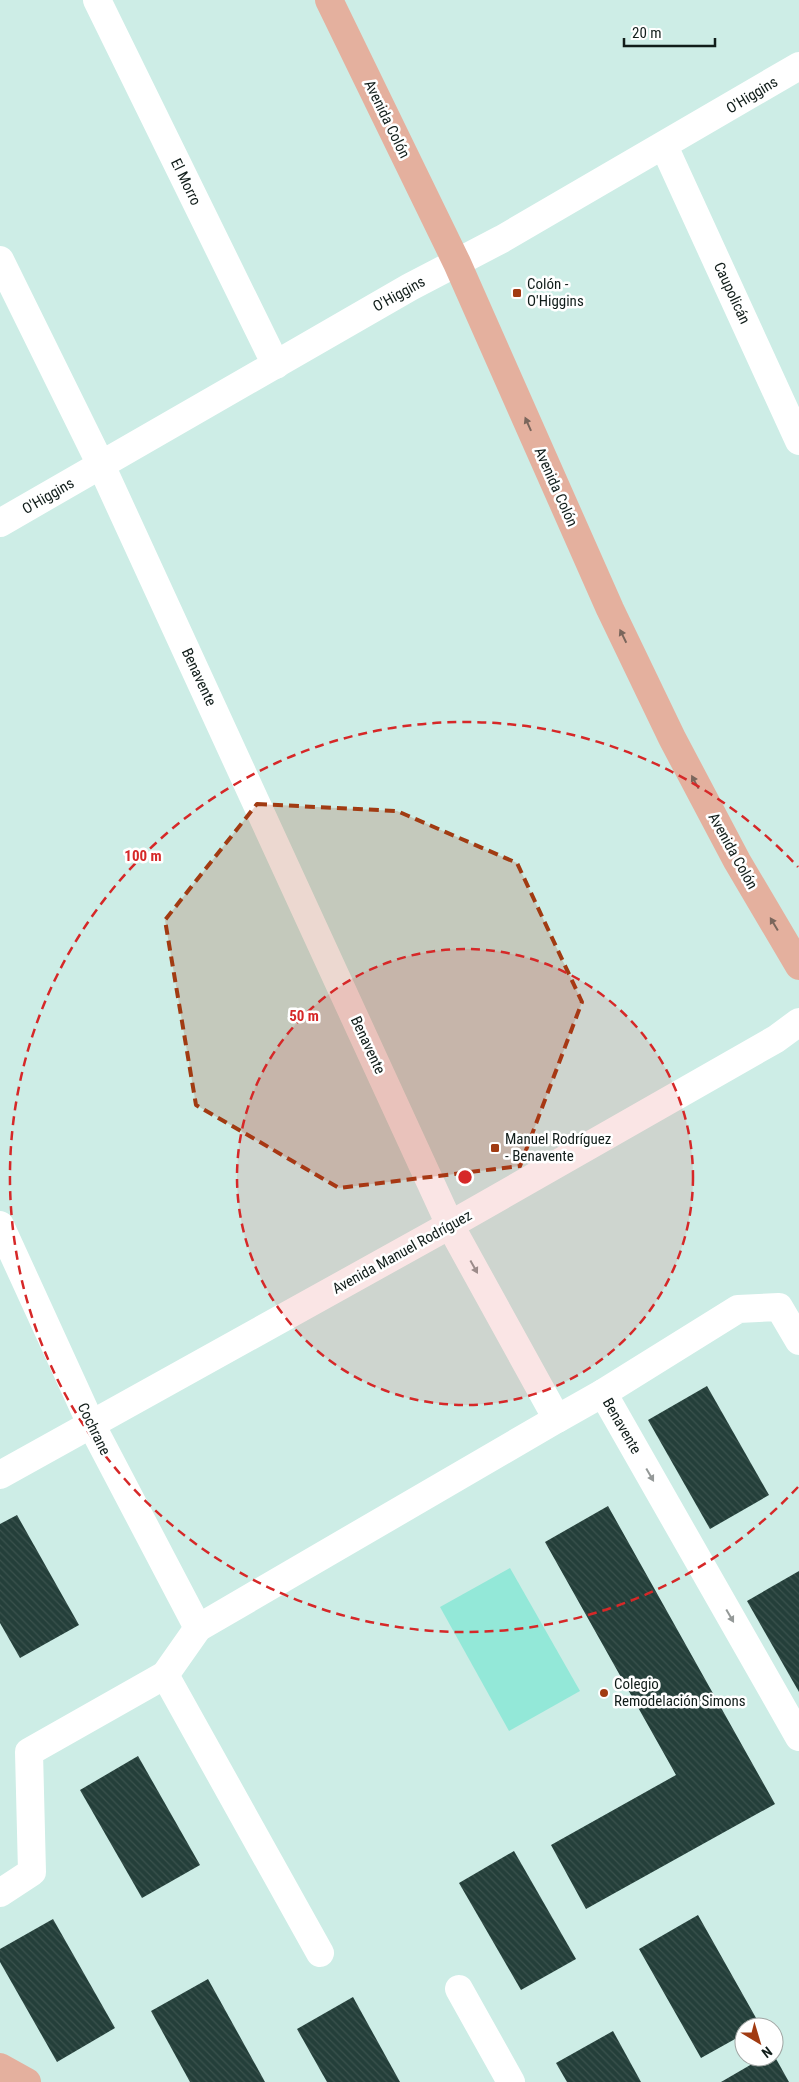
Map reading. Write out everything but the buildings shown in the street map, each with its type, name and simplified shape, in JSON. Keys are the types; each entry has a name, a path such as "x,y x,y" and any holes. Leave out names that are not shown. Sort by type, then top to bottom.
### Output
{"main road":[{"name":"Avenida Colón","path":"329,0 457,263 610,608 672,738 737,861 799,966"},
{"path":"0,2067 27,2082"}],"street":[{"name":"El Morro","path":"97,0 276,364"},
{"name":"O'Higgins","path":"0,523 276,364 664,146 799,66"},
{"name":"Caupolicán","path":"664,146 799,441"},
{"name":"Benavente","path":"0,260 101,465 450,1225 556,1419 603,1393 799,1737"},
{"name":"Avenida Manuel Rodríguez","path":"0,1475 450,1225 776,1039 799,1022"},
{"name":"Cochrane","path":"0,1225 90,1424 198,1628"},
{"path":"603,1393 738,1309 779,1307 799,1341"},
{"path":"0,1893 32,1872 29,1752 165,1675 198,1628 556,1419"},
{"path":"165,1675 320,1953"},
{"path":"459,1989 511,2082"}],"highlighted area":[{"path":"257,804 397,811 517,863 582,1002 520,1166 339,1188 196,1105 165,920"}],"green space":[{"path":"510,1568 580,1691 509,1731 440,1607"}],"place":[{"name":"Colón - O'Higgins","path":"517,293"},
{"name":"Manuel Rodríguez - Benavente","path":"495,1148"},
{"name":"Colegio Remodelación Simons","path":"604,1693"}]}
